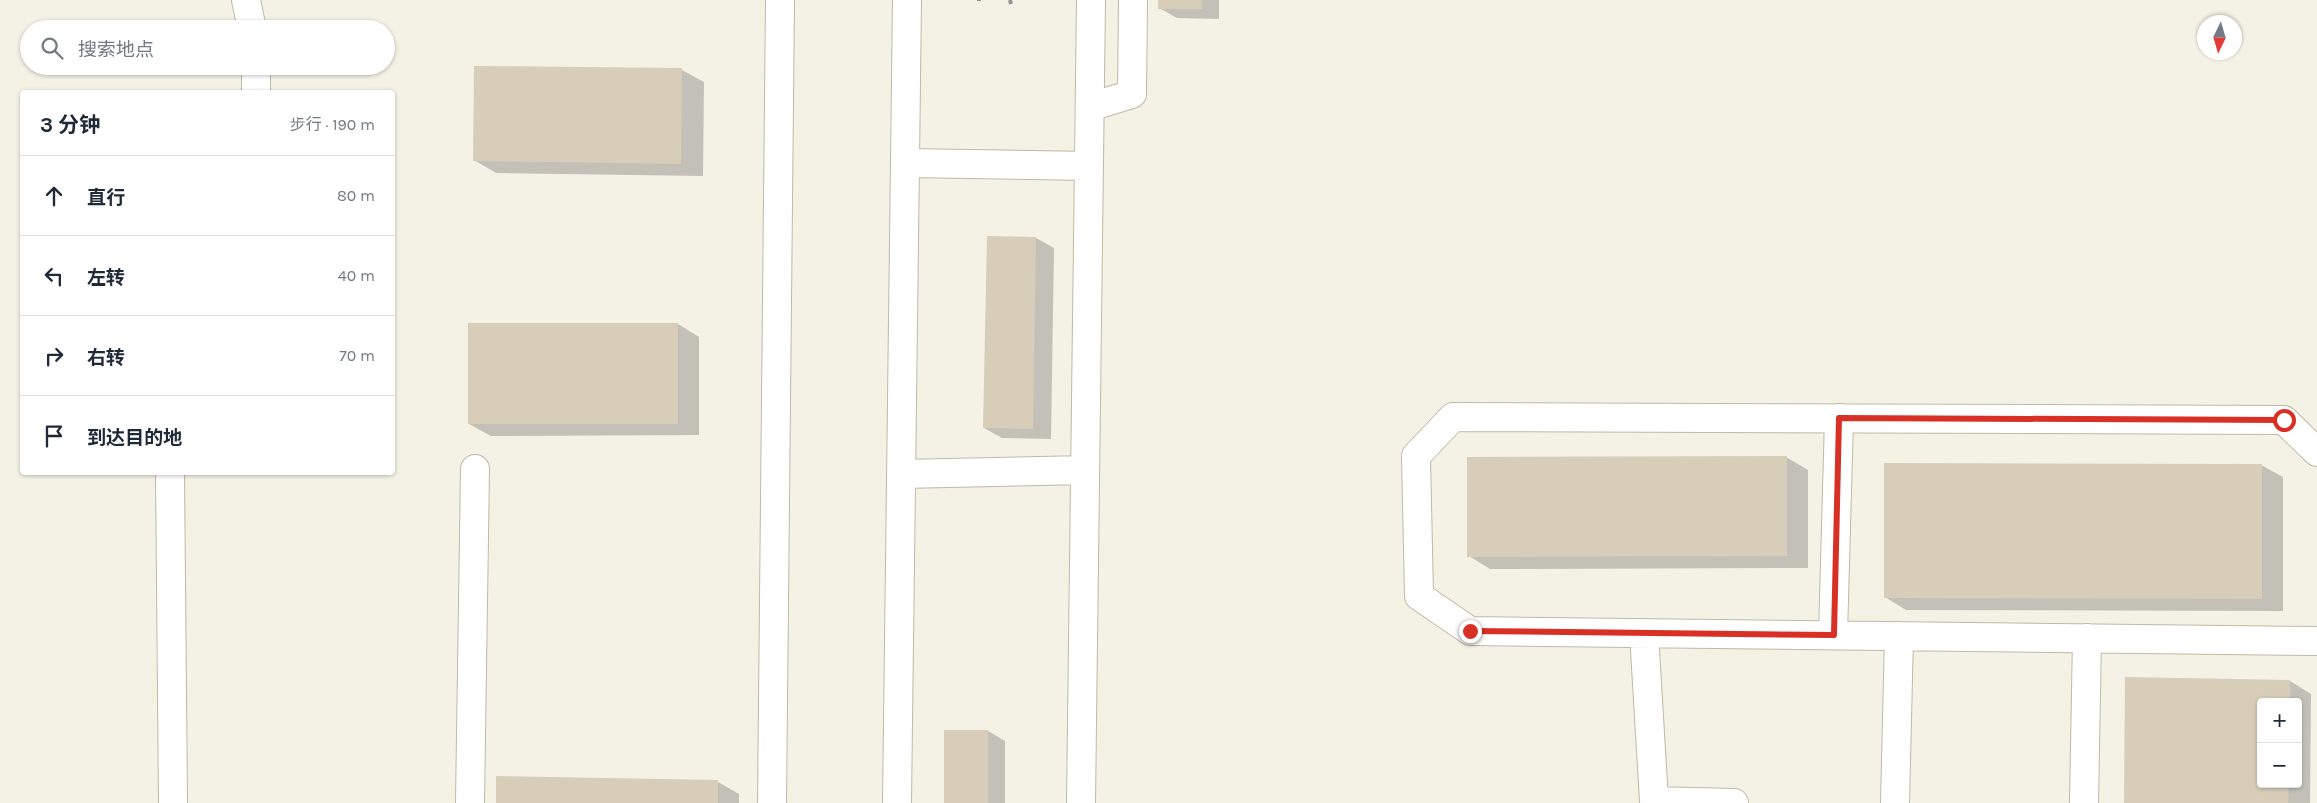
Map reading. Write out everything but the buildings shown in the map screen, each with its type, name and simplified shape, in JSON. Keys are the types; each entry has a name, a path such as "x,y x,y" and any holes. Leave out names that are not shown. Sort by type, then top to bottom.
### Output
{"street":[{"path":"246,0 250,20"},
{"path":"772,803 780,0"},
{"path":"897,803 907,0"},
{"path":"1081,803 1091,0"},
{"path":"1090,107 1132,94 1133,0"},
{"path":"256,75 256,90"},
{"path":"905,163 1089,166"},
{"path":"2317,452 2284,420 1453,417 1416,456 1419,596 1470,631 2317,641"},
{"path":"1834,635 1839,418"},
{"path":"470,803 475,470"},
{"path":"901,474 1085,470"},
{"path":"170,475 173,803"},
{"path":"1644,633 1654,801 1734,803"},
{"path":"1895,803 1899,636"},
{"path":"2084,803 2087,638"}],"railway":[{"path":"1010,0 1011,4"}],"route":[{"path":"1470,631 1834,635 1839,418 2284,420"}]}
